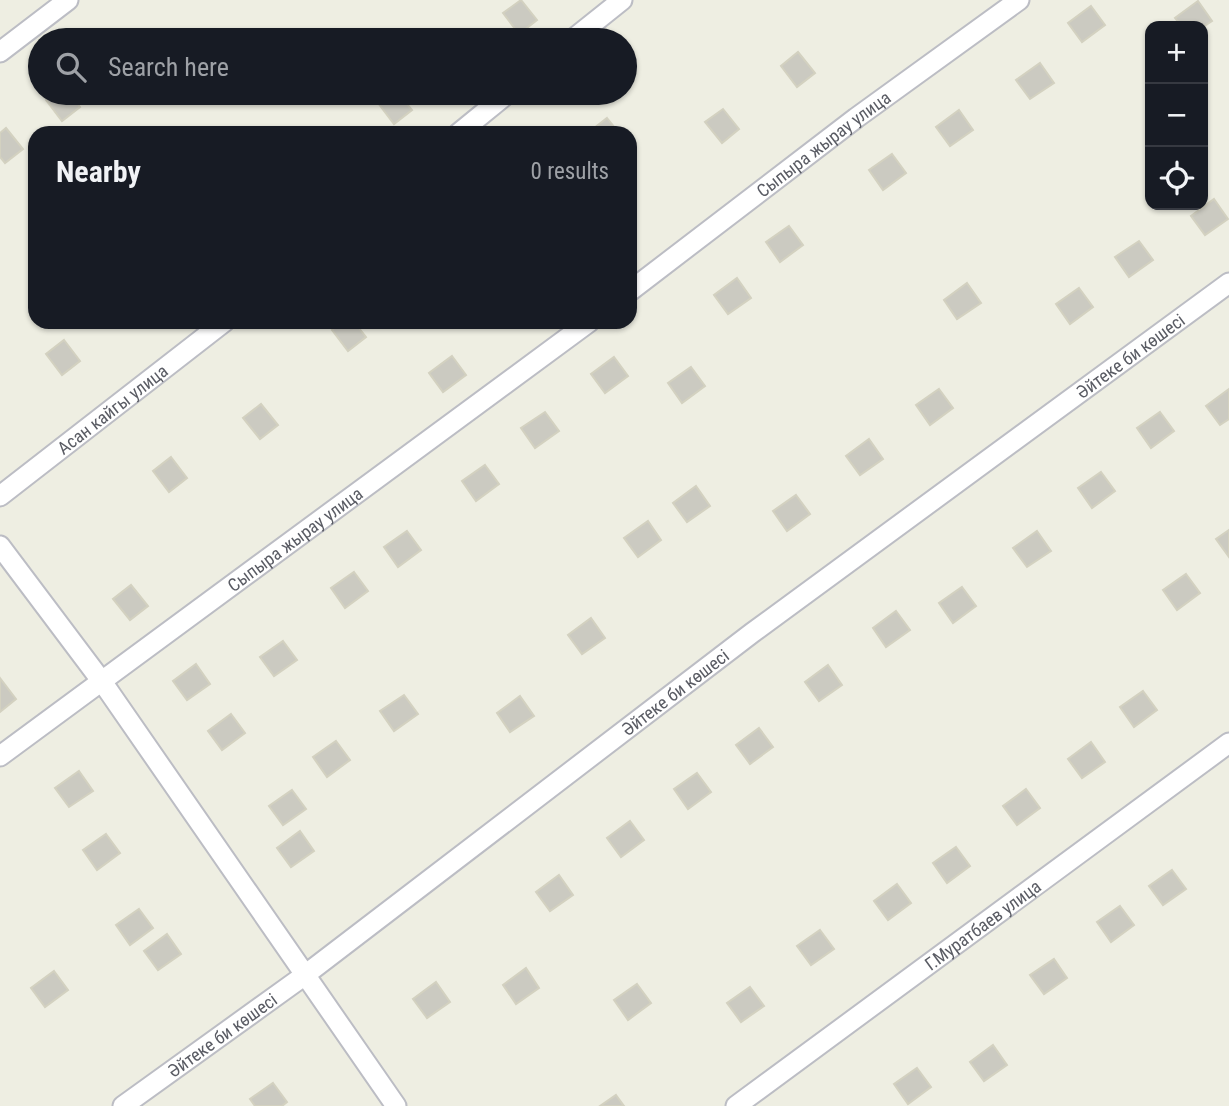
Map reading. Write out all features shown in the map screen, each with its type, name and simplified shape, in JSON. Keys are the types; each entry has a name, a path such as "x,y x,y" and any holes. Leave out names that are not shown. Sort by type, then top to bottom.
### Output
{"street":[{"path":"31,28 68,0"},
{"path":"587,28 622,0"},
{"name":"Сыпыра жырау улица","path":"637,286 856,118 1019,0"},
{"path":"0,52 28,31"},
{"path":"468,126 494,105"},
{"name":"Әйтеке би көшесі","path":"123,1106 306,975 763,625 1229,283"},
{"name":"Асан кайгы улица","path":"0,496 215,329"},
{"name":"Сыпыра жырау улица","path":"0,756 580,329"},
{"path":"0,546 103,682 396,1106"},
{"name":"Г.Муратбаев улица","path":"736,1106 1229,743"}],"building":[{"path":"521,0 537,20 527,28 514,28 503,13"},
{"path":"1198,1 1212,21 1208,24 1208,21 1178,21 1175,18"},
{"path":"1091,6 1105,25 1082,42 1068,23"},
{"path":"798,52 815,73 797,87 781,66"},
{"path":"1040,63 1054,83 1030,99 1016,80"},
{"path":"50,105 78,105 80,107 62,121"},
{"path":"380,105 408,105 412,110 394,124"},
{"path":"723,109 739,129 722,143 705,122"},
{"path":"959,110 973,130 950,146 936,127"},
{"path":"607,118 613,126 597,126"},
{"path":"6,128 23,149 5,163 0,157 0,133"},
{"path":"892,154 906,173 883,190 869,170"},
{"path":"1214,199 1228,219 1205,235 1191,216 1199,210 1208,210 1208,203"},
{"path":"789,226 803,245 780,262 766,242"},
{"path":"1139,241 1153,260 1129,277 1115,257"},
{"path":"737,278 751,298 728,314 714,295"},
{"path":"967,283 981,303 957,319 944,300"},
{"path":"1079,288 1093,307 1070,324 1056,304"},
{"path":"360,329 366,337 348,351 332,330"},
{"path":"64,340 80,361 62,375 46,354"},
{"path":"452,356 466,375 443,392 429,373"},
{"path":"614,357 628,376 605,393 591,374"},
{"path":"691,367 705,386 682,403 668,383"},
{"path":"939,389 953,408 930,425 916,405"},
{"path":"1229,389 1229,419 1220,425 1206,406"},
{"path":"261,404 278,425 260,439 243,418"},
{"path":"545,412 559,431 535,448 521,428"},
{"path":"1160,412 1174,431 1151,448 1137,428"},
{"path":"869,439 883,459 860,475 846,456"},
{"path":"171,457 187,478 169,492 153,471"},
{"path":"485,465 499,484 476,501 462,481"},
{"path":"1101,472 1115,491 1092,508 1078,488"},
{"path":"696,486 710,506 687,522 673,503"},
{"path":"796,495 810,514 787,531 773,511"},
{"path":"648,521 661,540 638,557 624,538"},
{"path":"1229,530 1229,557 1216,539"},
{"path":"407,531 421,550 398,567 384,547"},
{"path":"1037,531 1051,551 1027,567 1013,548"},
{"path":"354,572 368,591 345,608 331,588"},
{"path":"1186,574 1200,593 1177,610 1163,590"},
{"path":"131,585 148,606 130,620 113,599"},
{"path":"962,587 976,606 953,623 939,603"},
{"path":"896,611 910,630 886,647 873,628"},
{"path":"591,618 605,638 582,654 568,635"},
{"path":"283,641 297,660 274,676 260,657"},
{"path":"196,664 210,684 187,700 173,681"},
{"path":"828,665 842,685 819,701 805,682"},
{"path":"0,678 16,699 0,712"},
{"path":"1143,691 1157,710 1134,727 1120,707"},
{"path":"404,695 418,714 394,731 380,711"},
{"path":"520,696 534,716 510,732 497,713"},
{"path":"231,714 245,733 222,750 208,731"},
{"path":"759,728 773,747 750,764 736,745"},
{"path":"336,741 350,760 327,777 313,757"},
{"path":"1091,742 1105,762 1082,778 1068,759"},
{"path":"79,771 93,791 69,807 55,788"},
{"path":"697,773 711,792 688,809 674,789"},
{"path":"1026,789 1040,808 1017,825 1003,806"},
{"path":"292,790 306,809 283,825 269,806"},
{"path":"630,821 644,840 621,857 607,838"},
{"path":"300,831 314,851 291,867 277,848"},
{"path":"106,834 120,853 97,870 83,850"},
{"path":"956,847 970,866 947,883 933,863"},
{"path":"1172,870 1186,889 1163,905 1149,886"},
{"path":"559,875 573,895 550,911 536,892"},
{"path":"897,884 911,903 888,920 874,901"},
{"path":"1120,906 1134,925 1111,942 1097,922"},
{"path":"139,909 153,928 130,945 116,925"},
{"path":"820,930 834,949 811,965 797,946"},
{"path":"167,934 181,954 158,970 144,951"},
{"path":"1054,959 1067,978 1044,994 1030,975"},
{"path":"526,968 539,988 516,1004 503,985"},
{"path":"54,971 68,990 45,1007 31,988"},
{"path":"436,982 450,1002 427,1018 413,999"},
{"path":"637,984 651,1003 628,1020 614,1000"},
{"path":"750,987 764,1006 741,1022 727,1003"},
{"path":"993,1045 1007,1065 984,1081 970,1062"},
{"path":"917,1068 931,1087 908,1104 894,1084"},
{"path":"273,1083 287,1102 282,1106 255,1106 250,1099"},
{"path":"616,1095 624,1106 600,1106"}]}
